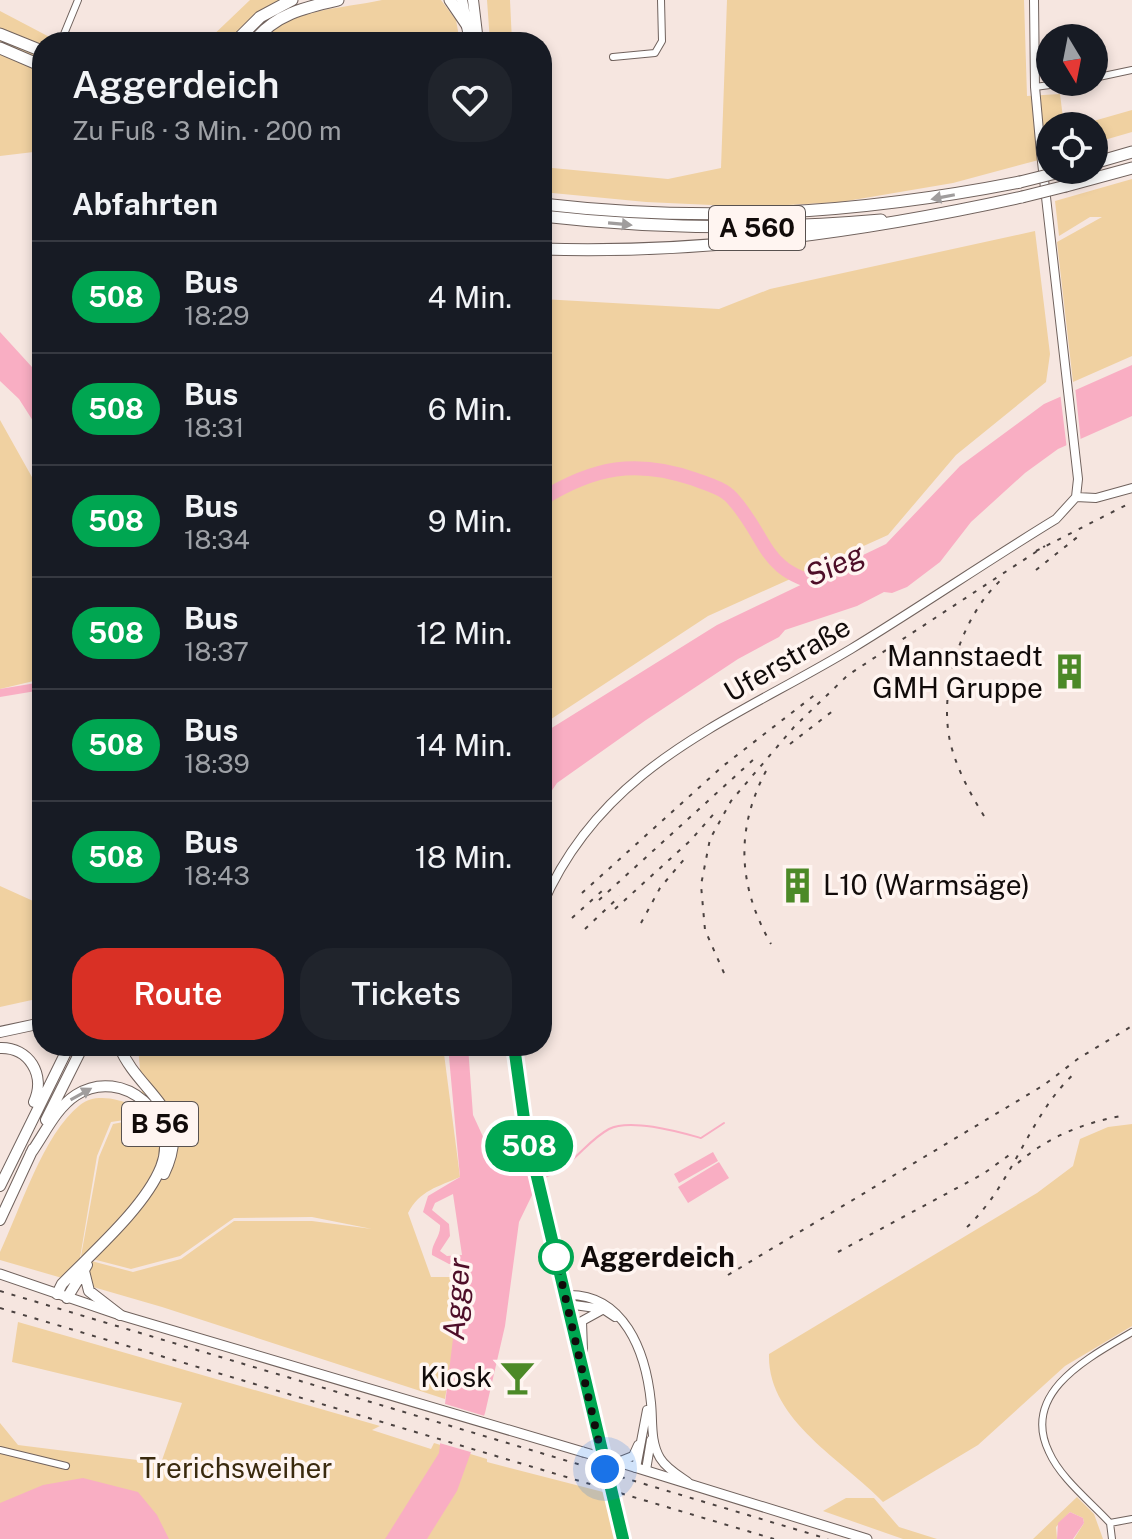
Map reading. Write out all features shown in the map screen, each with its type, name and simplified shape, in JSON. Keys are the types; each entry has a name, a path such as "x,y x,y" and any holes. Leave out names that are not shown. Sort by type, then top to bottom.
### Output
{"highway":[{"path":"245,32 260,17 292,0"},
{"path":"263,32 288,15 338,0"},
{"path":"450,0 467,25"},
{"path":"0,34 32,47"},
{"path":"0,48 32,62"},
{"path":"1108,159 1132,152"},
{"name":"A 560","path":"552,217 650,227 762,228 886,219 970,208 1132,168"},
{"name":"A 560","path":"552,205 660,215 789,214 909,203 1036,178"},
{"path":"552,249 658,249 766,241 882,227 970,208"}],"main road":[{"path":"462,0 468,32"},
{"path":"476,3 477,32"},
{"path":"0,1032 32,1025"},
{"path":"0,1048 18,1050 34,1065 38,1075 37,1096 25,1121 23,1139"},
{"path":"0,1186 64,1056"},
{"name":"B 56","path":"0,1220 78,1056"},
{"path":"62,1296 162,1178 173,1146 173,1128 166,1112 126,1056"},
{"name":"B 56","path":"31,1153 60,1109 75,1095 108,1085 138,1095 154,1110 165,1140 164,1157 154,1179 62,1296"},
{"path":"84,1269 89,1291 120,1315"},
{"path":"0,1274 120,1315 621,1462 867,1539"}],"street":[{"path":"65,32 78,0"},
{"path":"613,57 655,53 662,41 661,0"},
{"path":"1034,0 1035,87 1078,479 1076,497 1096,498 1132,488"},
{"path":"1108,75 1132,70"},
{"name":"Uferstraße","path":"552,888 582,834 626,786 655,763 851,649 1056,519 1076,497"},
{"path":"515,1056 518,1090 541,1197 623,1539"},
{"path":"566,1299 582,1294 608,1304 623,1319 650,1394 655,1448 663,1463 691,1485"},
{"path":"566,1299 603,1309 616,1317 634,1344"},
{"path":"581,1364 581,1323 592,1312 603,1309"},
{"path":"1112,1539 1110,1523 1054,1461 1045,1442 1044,1414 1050,1394 1063,1378 1132,1332"},
{"path":"641,1469 650,1394"},
{"path":"621,1462 636,1451 647,1414"},
{"path":"641,1469 652,1427"},
{"path":"0,1450 66,1466"},
{"path":"1110,1523 1132,1519"}],"green space":[{"path":"250,0 281,0 261,12 239,32 216,32"},
{"path":"382,0 441,0 456,20 458,32 271,32 285,22 334,8"},
{"path":"487,0 510,0 512,32 489,32"},
{"path":"727,0 1024,0 1027,96 1060,96 1062,112 1036,112 1036,161 953,183 841,202 755,207 646,202 552,193 552,168 668,179 721,168"},
{"path":"0,11 40,32 32,32 32,152 0,156"},
{"path":"1132,110 1132,132 1108,139 1108,117"},
{"path":"1132,179 1132,356 1073,382 1057,242 1102,217 1090,217 1059,236 1055,201"},
{"path":"1035,231 1050,354 1046,382 956,455 888,535 708,616 552,718 552,300 719,309 770,289"},
{"path":"0,420 32,477 32,681 0,689"},
{"path":"0,886 32,900 32,1000 0,1007"},
{"path":"139,1056 444,1056 460,1177 424,1194 408,1213 431,1277 458,1277 456,1328 445,1399 162,1307 0,1260 0,1252 24,1195 55,1134 80,1105 99,1098 133,1105 131,1119 111,1122 97,1156 80,1258 133,1272 181,1259 234,1221 312,1221 372,1229 312,1217 234,1218 180,1256 131,1269 81,1256 99,1157 113,1124 144,1118"},
{"path":"1132,1124 1132,1326 1065,1366 978,1445 883,1502 794,1419 780,1399 772,1378 769,1354 1037,1193 1073,1166 1080,1139 1108,1127"},
{"name":"Trerichsweiher","path":"18,1322 380,1426 372,1430 431,1449 434,1443 487,1459 487,1462 607,1493 619,1539 0,1539 0,1423 18,1445 161,1463 182,1403 12,1362"},
{"path":"1077,1497 1094,1514 1103,1539 1074,1539 1084,1523 1083,1518 1070,1512 1056,1527 1057,1539 1033,1539"},
{"path":"846,1498 874,1498 899,1527 937,1539 903,1539 823,1511"}],"shaded area":[{"path":"0,332 32,367 32,419 19,399 0,381"},
{"path":"1132,365 1132,416 1058,449 1025,473 971,522 940,562 907,587 892,593 884,592 857,606 785,630 779,637 738,659 646,720 557,783 552,790 552,728 717,625 886,544 960,466 1044,404"},
{"path":"32,684 32,692 0,697 0,689"},
{"name":"Agger","path":"449,1056 469,1056 473,1115 485,1141 504,1162 531,1176 543,1175 546,1181 536,1187 519,1222 505,1326 485,1413 457,1491 427,1539 385,1539 439,1453 462,1265 449,1264 432,1255 440,1225 423,1212 428,1196 460,1177","holes":["453,1194 462,1255 447,1256 440,1251 450,1236 449,1224 432,1210 435,1203"]},
{"path":"713,1152 718,1161 679,1183 674,1174"},
{"path":"719,1162 729,1178 688,1203 678,1187"},
{"name":"Trerichsweiher","path":"83,1478 138,1492 157,1515 169,1539 0,1539 0,1503 43,1485"},
{"path":"1070,1512 1083,1518 1084,1523 1073,1539 1057,1539 1058,1523"}],"pier":[{"path":"1075,386 1081,443 1067,450 1060,392"},
{"path":"442,1403 488,1417 474,1453 436,1442"}],"waterway":[{"name":"Sieg","path":"552,493 598,473 634,468 653,469 694,479 732,498 778,563 806,580 828,586"},
{"path":"545,1177 564,1166 601,1134 618,1126 655,1127 701,1138 724,1123"}],"railway":[{"path":"1036,551 1132,502"},
{"path":"1036,570 1080,535"},
{"path":"724,973 705,930 701,885 710,839 731,801 794,727 848,675 1045,546"},
{"path":"984,816 955,758 948,728 947,705 955,658 964,635 974,614 1002,579"},
{"path":"582,893 723,766 816,694"},
{"path":"790,744 834,710"},
{"path":"599,900 753,760"},
{"path":"766,771 749,815 744,858 752,901 771,944"},
{"path":"615,909 691,840 718,809"},
{"path":"641,923 660,888 686,857"},
{"path":"572,918 603,890"},
{"path":"585,929 620,896"},
{"path":"728,1275 1044,1085 1079,1058 1132,1026"},
{"path":"967,1227 997,1190 1046,1108 1076,1072"},
{"path":"1018,1163 1066,1132 1121,1116"},
{"path":"838,1252 983,1174 1012,1153"},
{"path":"0,1291 828,1539"},
{"path":"0,1308 774,1539"}],"bus line":[{"name":"508","path":"515,1056 525,1126 623,1539"}],"place":[{"name":"Mannstaedt GMH Gruppe","path":"1069,672"},
{"name":"L10 (Warmsäge)","path":"797,885"},
{"name":"Aggerdeich","path":"556,1257"},
{"name":"Kiosk","path":"518,1377"}],"route":[{"path":"556,1257 605,1469"}]}
